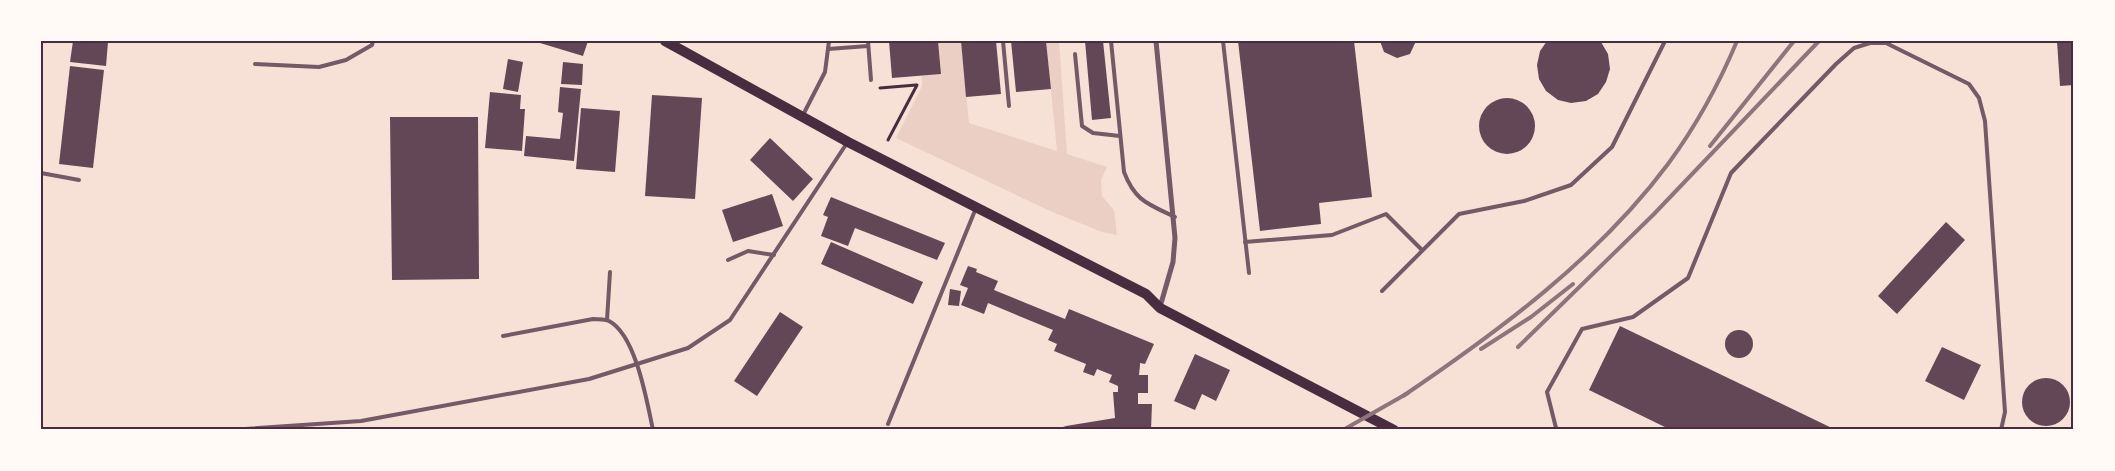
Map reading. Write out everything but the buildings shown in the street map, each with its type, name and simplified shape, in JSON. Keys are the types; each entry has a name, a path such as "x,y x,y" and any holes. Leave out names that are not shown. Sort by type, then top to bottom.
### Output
{"main road":[{"path":"665,41 848,142 1146,294 1160,308 1394,430"}],"street":[{"path":"1156,41 1174,217 1173,262 1160,308"}],"lane":[{"path":"255,64 319,66 346,60 372,45 373,41"},
{"path":"802,117 825,72 829,41"},
{"path":"1003,41 1010,106"},
{"path":"1111,41 1124,172 1130,189 1146,203 1174,217"},
{"path":"1223,41 1249,273"},
{"path":"1382,291 1459,214 1524,201 1571,185 1612,147 1665,41"},
{"path":"1561,430 1556,428 1546,392 1582,329 1633,317 1688,278 1732,173 1836,64 1854,48 1870,43 1886,44 1969,84 1979,98 1985,120 2004,393 2005,412 2001,430"},
{"path":"828,50 868,44 871,80"},
{"path":"1076,54 1082,126 1093,133 1120,136"},
{"path":"230,430 361,421 589,379 688,348 730,320 848,142"},
{"path":"41,173 79,180"},
{"path":"888,424 977,207"},
{"path":"1246,242 1332,235 1386,214 1422,250"},
{"path":"728,260 748,250 774,255"},
{"path":"607,320 610,272"},
{"path":"502,336 593,319 607,320 617,327 638,364 653,430"}],"path":[{"path":"871,80 872,88 916,85 888,140"}],"shaded area":[{"path":"938,41 961,41 969,123 1057,151 1046,41 1059,41 1067,154 1107,167 1101,180 1102,196 1114,210 1117,235 1102,232 1050,211 896,138 922,86 922,76 941,74"}],"railway":[{"path":"1403,396 1511,319 1579,262 1611,231 1668,164 1688,135 1723,73 1737,41"},
{"path":"1710,146 1794,41"},
{"path":"1518,347 1654,214 1819,41"},
{"path":"1481,349 1531,317 1573,284"},
{"path":"1343,430 1408,393"}]}
